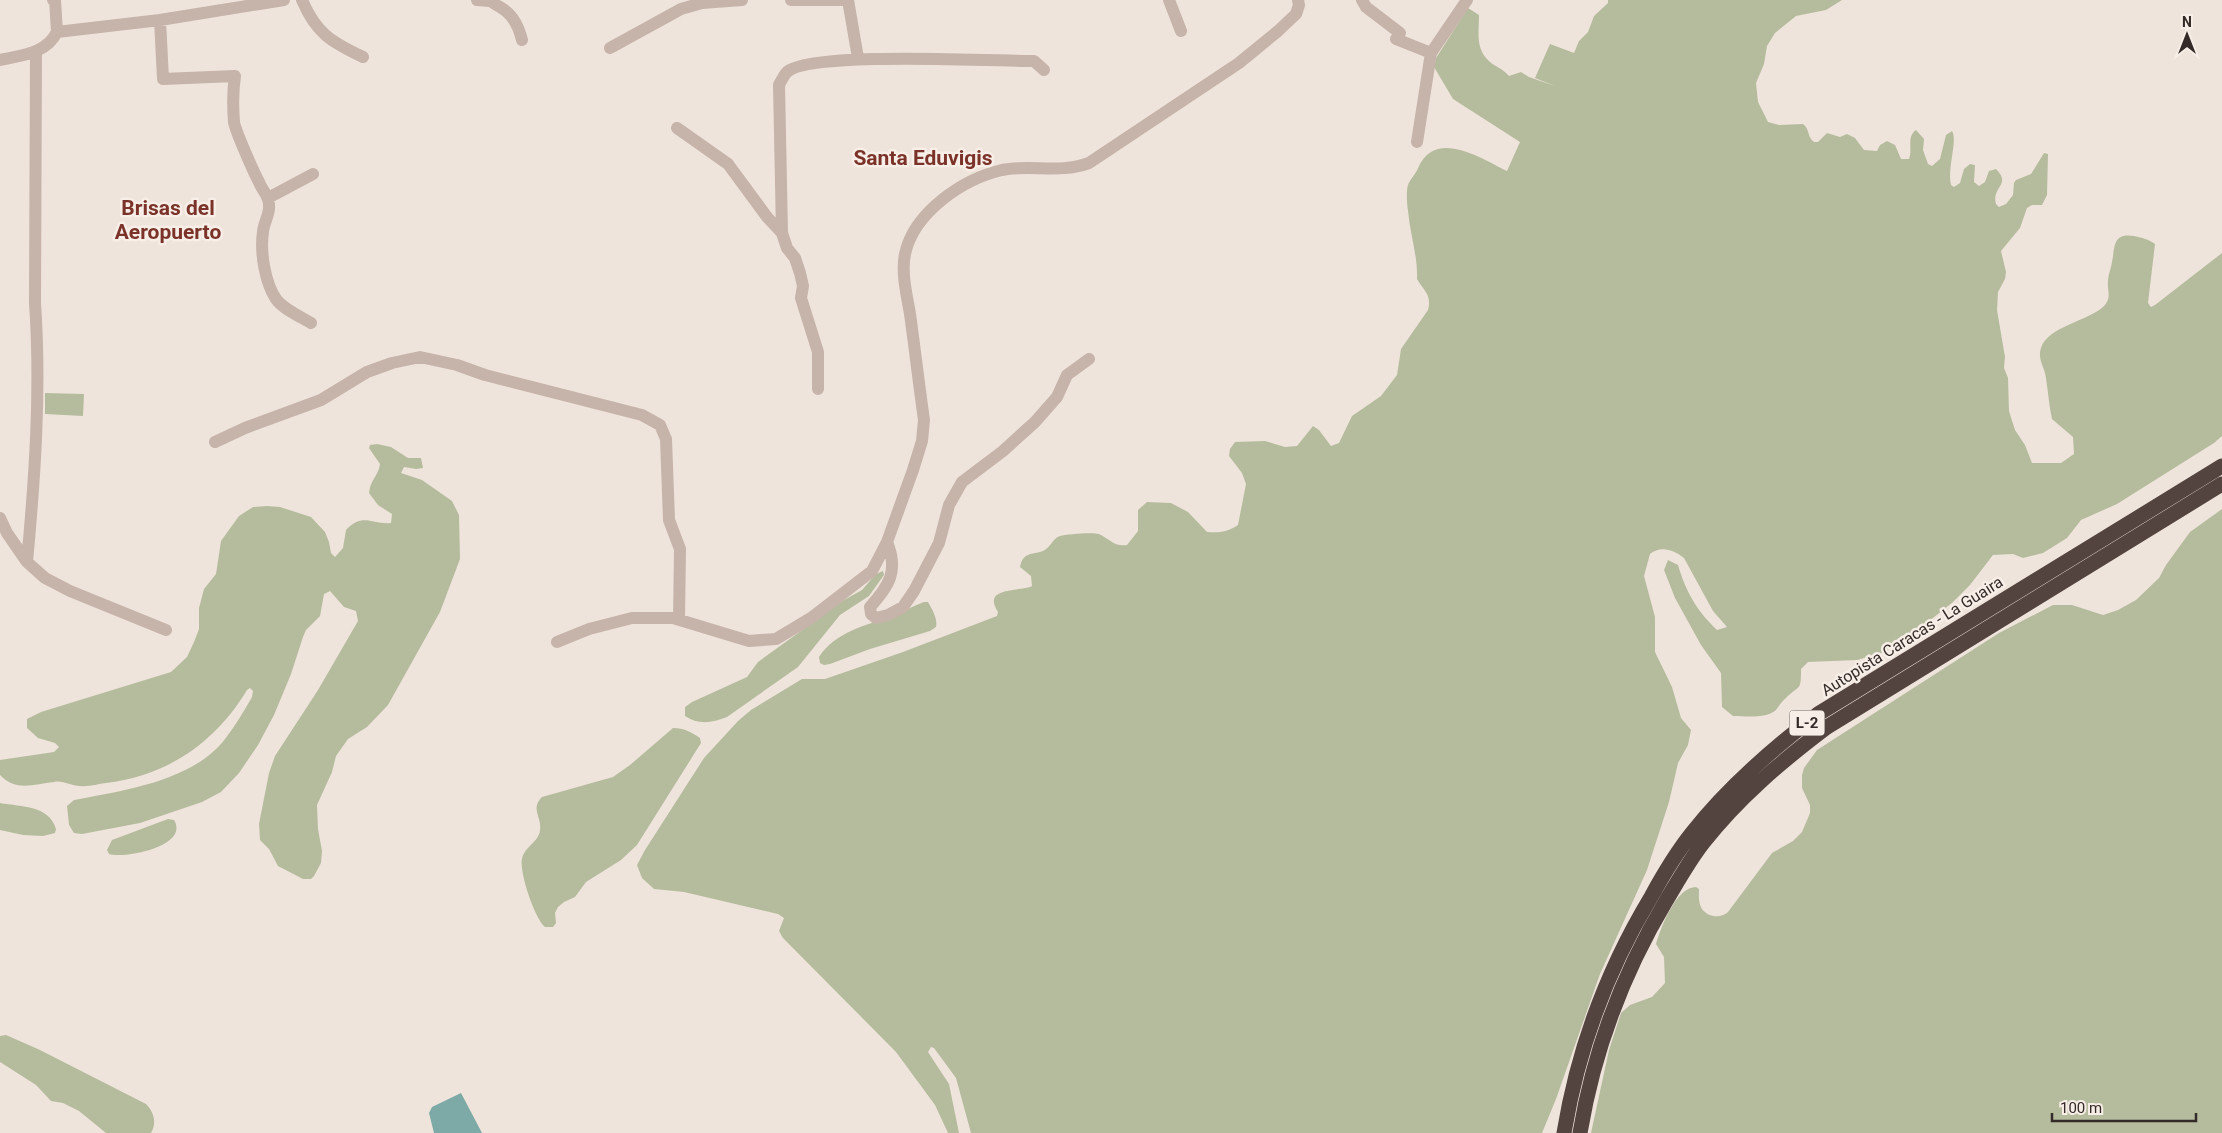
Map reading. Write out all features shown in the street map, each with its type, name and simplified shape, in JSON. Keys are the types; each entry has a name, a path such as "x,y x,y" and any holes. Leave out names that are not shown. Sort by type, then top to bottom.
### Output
{"highway":[{"name":"Autopista Caracas - La Guaira","path":"1564,1133 1582,1051 1602,992 1617,958 1630,932 1675,856 1692,833 1736,784 1782,742 1818,714 2222,466"},
{"name":"Autopista Caracas - La Guaira","path":"1580,1133 1597,1056 1631,964 1688,864 1704,842 1747,794 1798,749 1827,727 2222,484"}],"street":[{"path":"0,60 36,52 52,42 57,32 55,0 53,0"},
{"path":"57,32 160,20 284,0"},
{"path":"302,0 310,20 324,35 363,57"},
{"path":"477,0 490,0 495,6 506,11 518,25 522,40"},
{"path":"610,48 681,9 702,3 742,0"},
{"path":"791,0 848,0 858,58"},
{"path":"1169,0 1181,31"},
{"path":"557,642 589,629 632,618 673,618 749,641 776,639 811,618 872,572 887,542 922,441 924,420 905,281 905,254 915,229 935,207 958,189 981,177 1004,170 1065,169 1089,163 1239,63 1296,14 1299,5 1298,0"},
{"path":"1362,0 1366,7 1400,33 1396,40 1431,53"},
{"path":"1417,142 1431,53 1467,0"},
{"path":"160,20 163,78 235,76 232,92 235,99 234,124 268,198 270,212 263,231 263,237 264,261 269,284 277,300 311,323"},
{"path":"27,562 34,490 38,345 35,303 36,52"},
{"path":"818,389 818,352 801,298 803,286 800,273 796,258 787,248 782,233 779,85 787,71 809,64 858,58 1034,61 1044,70"},
{"path":"677,128 728,164 767,217 782,233"},
{"path":"268,198 312,174"},
{"path":"215,442 245,428 321,400 367,372 392,363 420,357 457,365 485,375 642,415 660,425 666,439 669,520 680,549 680,620"},
{"path":"887,542 893,564 886,586 870,607 871,614 876,618 888,616 902,607 914,591 939,543 949,505 962,482 1003,451 1035,422 1057,397 1067,375 1089,359"},
{"path":"0,518 7,533 27,562 45,578 70,591 166,630"}],"green space":[{"path":"1608,0 1842,0 1826,10 1796,16 1775,33 1767,46 1764,64 1756,83 1758,102 1768,122 1779,125 1803,124 1814,142 1818,142 1827,133 1840,137 1847,134 1855,138 1864,150 1877,151 1880,145 1887,141 1895,145 1901,159 1909,159 1910,140 1916,130 1924,139 1923,150 1928,164 1932,166 1940,159 1946,135 1952,131 1954,141 1950,171 1951,185 1954,187 1960,183 1964,169 1970,164 1975,165 1974,182 1979,186 1985,182 1989,171 1996,169 2002,179 1995,198 1996,204 1999,207 2006,204 2013,195 2016,180 2031,174 2044,153 2048,154 2047,195 2042,205 2032,205 2027,208 2020,228 2001,251 2006,272 2005,279 1998,292 1997,310 2005,357 2004,368 2008,378 2009,411 2015,430 2025,445 2032,463 2061,463 2074,454 2073,437 2052,419 2040,352 2045,340 2052,334 2089,316 2104,306 2109,297 2108,276 2112,265 2114,247 2118,239 2127,235 2145,239 2155,244 2148,303 2151,307 2222,253 2222,436 2214,443 2117,504 2081,520 2067,538 2043,553 2023,558 2013,554 1993,555 1970,585 1953,602 1904,641 1898,642 1885,652 1857,660 1808,662 1801,669 1799,687 1776,710 1767,715 1733,716 1722,707 1721,673 1701,645 1675,598 1664,570 1668,560 1678,565 1693,600 1710,623 1717,630 1727,627 1713,611 1684,558 1663,549 1650,554 1644,576 1655,617 1655,652 1672,687 1681,718 1691,730 1688,745 1678,763 1669,802 1647,870 1600,974 1556,1099 1542,1133 971,1133 956,1078 934,1048 931,1047 928,1052 949,1084 959,1133 948,1133 935,1105 896,1052 783,938 779,931 784,918 778,914 684,892 654,889 642,878 637,865 645,850 704,758 738,721 751,710 802,679 825,679 997,616 998,612 994,604 998,594 1032,586 1031,576 1020,567 1025,556 1043,551 1060,536 1086,533 1096,533 1115,544 1127,545 1138,531 1138,510 1147,502 1171,503 1188,512 1207,532 1223,532 1238,525 1246,484 1242,473 1229,456 1230,449 1235,442 1265,441 1285,447 1297,446 1313,426 1319,430 1331,446 1339,443 1352,416 1381,396 1397,375 1401,349 1428,310 1428,297 1417,279 1407,202 1407,188 1410,181 1426,156 1435,150 1447,148 1472,154 1507,171 1520,142 1453,99 1434,67 1436,58 1468,8 1479,15 1480,46 1485,57 1490,62 1509,76 1521,72 1529,77 1555,86 1535,78 1550,44 1574,53 1579,41 1588,32 1594,16 1608,3"},
{"path":"45,393 84,394 83,416 45,414"},
{"path":"377,444 391,447 408,458 421,458 423,468 404,467 401,473 422,480 452,501 459,515 460,559 440,612 388,705 367,727 348,739 336,756 332,772 317,805 318,829 322,851 321,863 311,879 303,879 278,866 269,849 260,840 259,824 269,773 275,756 318,690 358,621 356,611 344,607 330,591 324,594 320,616 306,630 274,715 258,745 239,773 221,792 202,802 140,823 82,834 74,833 69,825 67,806 74,800 113,793 156,782 195,765 211,753 225,739 246,708 252,697 253,691 250,688 235,709 205,740 188,753 149,773 128,779 83,786 57,782 26,786 12,784 0,775 0,760 54,752 59,747 55,743 38,738 27,728 27,719 41,712 171,672 187,657 199,629 199,608 204,589 216,574 221,541 239,516 253,507 267,506 280,507 311,517 325,532 331,553 335,557 343,548 346,530 352,525 363,520 391,523 392,514 378,505 369,493 380,464 369,448 370,445"},
{"path":"2222,509 2222,1133 1591,1133 1609,1050 1621,1013 1630,1005 1652,997 1665,983 1664,957 1656,944 1670,909 1682,894 1696,887 1699,889 1702,909 1707,914 1721,916 1725,914 1772,853 1793,841 1802,832 1810,813 1810,805 1802,788 1802,775 1804,768 1817,750 1999,633 2053,605 2072,605 2103,615 2118,610 2136,600 2159,578 2190,532"},
{"path":"883,571 884,575 869,596 840,615 798,667 727,717 716,721 700,722 685,716 685,707 747,677 758,662 844,600 862,590 876,574"},
{"path":"928,602 936,621 936,627 930,631 870,649 830,664 824,665 820,663 819,657 826,648 843,635"},
{"path":"673,728 690,732 700,738 701,743 637,845 621,860 586,882 575,897 558,907 555,913 556,923 553,927 545,927 537,915 525,884 522,865 523,855 539,834 540,825 537,805 539,801 542,797 613,777"},
{"path":"0,803 41,811 52,821 56,829 55,833 43,836 23,835 0,830"},
{"path":"168,819 174,820 176,829 173,837 165,844 141,852 109,854 107,850 112,840"},
{"path":"6,1035 40,1050 146,1104 154,1118 151,1133 106,1133 79,1111 63,1103 51,1101 36,1085 0,1062 0,1036"}],"water":[{"path":"461,1093 482,1133 434,1133 429,1113 432,1107"}],"district":[{"name":"Santa Eduvigis","path":"923,158"},
{"name":"Brisas del Aeropuerto","path":"168,220"}]}
